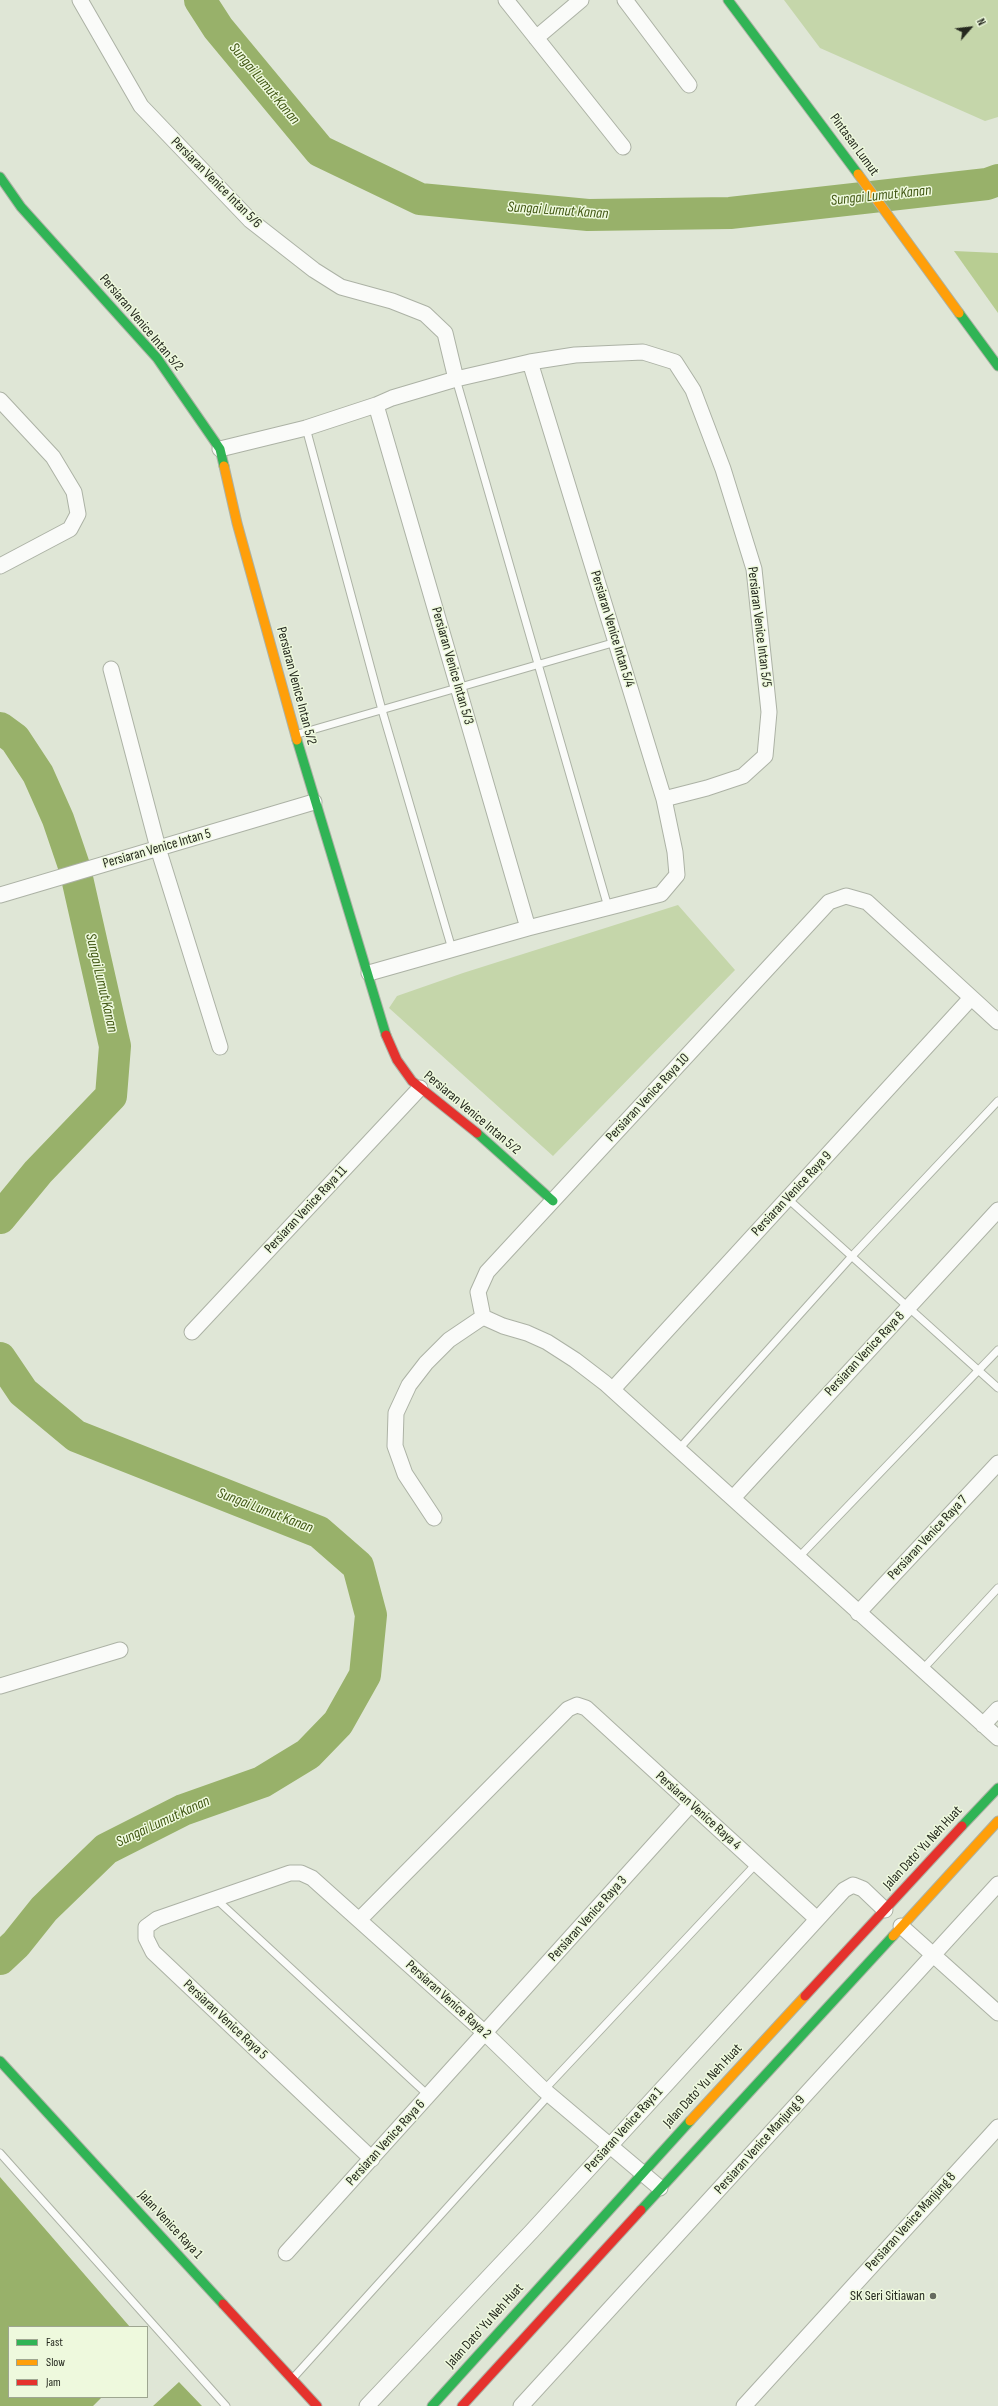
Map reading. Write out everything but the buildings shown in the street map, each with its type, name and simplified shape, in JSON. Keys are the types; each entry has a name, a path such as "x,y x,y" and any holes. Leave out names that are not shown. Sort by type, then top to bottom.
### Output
{"main road":[{"name":"Pintasan Lumut","path":"728,0 805,102 998,366"},
{"name":"Persiaran Venice Intan 5/2","path":"0,177 21,207 156,358 220,449 237,523 314,802 369,973 386,1035 397,1060 412,1081 472,1128 553,1201"},
{"name":"Jalan Dato' Yu Neh Huat","path":"432,2406 643,2172 848,1950 892,1919 927,1866 998,1788"},
{"name":"Jalan Dato' Yu Neh Huat","path":"462,2406 519,2346 660,2188 892,1919 998,1820"},
{"path":"848,1950 892,1919 927,1866"},
{"name":"Jalan Venice Raya 1","path":"1,2062 318,2406"}],"street":[{"name":"Persiaran Venice Intan 5/6","path":"80,0 141,106 250,220 314,270 341,286 392,301 425,314 445,333 456,379"},
{"path":"506,0 623,147"},
{"path":"536,38 581,0"},
{"path":"625,0 689,85"},
{"name":"Persiaran Venice Intan 5/5","path":"220,449 306,428 376,405 392,398 456,379 530,362 575,354 643,352 676,362 693,390 723,469 754,569 770,712 766,756 743,776 707,788 664,799"},
{"name":"Persiaran Venice Intan 5/4","path":"530,362 664,799 675,852 677,875 661,894 608,907"},
{"path":"0,400 53,457 74,492 78,514 70,529 0,566"},
{"name":"Persiaran Venice Intan 5/3","path":"376,405 528,928"},
{"path":"110,669 158,848 220,1047"},
{"name":"Persiaran Venice Intan 5","path":"0,895 314,802"},
{"name":"Persiaran Venice Raya 10","path":"483,1317 478,1292 487,1272 829,902 846,896 867,902 972,998"},
{"path":"369,973 608,907"},
{"path":"972,998 998,1022"},
{"name":"Persiaran Venice Raya 9","path":"613,1390 972,998"},
{"name":"Persiaran Venice Raya 11","path":"192,1332 420,1088"},
{"name":"Persiaran Venice Raya 8","path":"733,1498 998,1210"},
{"path":"434,1518 405,1474 395,1446 396,1413 409,1385 426,1363 449,1340 483,1317 547,1342 575,1360 613,1390 677,1450 733,1498 858,1613 998,1738"},
{"name":"Persiaran Venice Raya 7","path":"858,1613 998,1462"},
{"path":"0,1686 120,1650"},
{"name":"Persiaran Venice Raya 4","path":"359,1920 568,1709 577,1705 586,1708 817,1920"},
{"path":"983,1725 998,1709"},
{"name":"Persiaran Venice Raya 3","path":"485,2034 690,1804"},
{"name":"Persiaran Venice Raya 2","path":"216,1898 290,1873 301,1873 312,1878 547,2092 660,2188"},
{"name":"Persiaran Venice Manjung 9","path":"521,2406 998,1884"},
{"name":"Persiaran Venice Raya 1","path":"367,2406 532,2231 609,2145 844,1890 853,1885 863,1889 892,1919"},
{"name":"Persiaran Venice Raya 5","path":"216,1898 157,1919 146,1928 146,1938 153,1952 372,2158"},
{"path":"892,1919 998,2013"},
{"name":"Persiaran Venice Raya 6","path":"286,2253 485,2034"},
{"name":"Persiaran Venice Manjung 8","path":"744,2406 998,2127"}],"lane":[{"path":"456,379 537,665 608,907"},
{"path":"306,428 382,710 452,949"},
{"path":"295,735 616,642"},
{"path":"677,1450 853,1255 998,1101"},
{"path":"788,1199 853,1255 908,1308 998,1388"},
{"path":"798,1558 998,1350"},
{"path":"922,1670 998,1588"},
{"path":"293,2379 547,2092 756,1864"},
{"path":"216,1898 429,2096"},
{"path":"0,2153 226,2406"}],"shaded area":[{"path":"784,0 998,0 998,117 985,121 820,48"},
{"path":"954,251 998,253 998,313"},
{"path":"678,905 735,970 553,1156 389,1008 397,996 463,973"},
{"path":"0,2177 129,2326 8,2326 8,2398 101,2398 93,2406 0,2406"},
{"path":"179,2382 202,2406 153,2406"}],"waterway":[{"name":"Sungai Lumut Kanan","path":"200,0 218,28 320,151 420,199 588,215 730,213 987,184 998,180"},
{"name":"Sungai Lumut Kanan","path":"0,728 15,739 38,774 58,819 75,869 115,1046 111,1096 38,1172 0,1218"},
{"name":"Sungai Lumut Kanan","path":"0,1358 23,1392 76,1436 319,1532 358,1566 371,1615 365,1675 338,1723 308,1754 262,1782 183,1810 106,1849 44,1909 16,1944 0,1959"}],"traffic: fast":[{"path":"728,0 858,174"},
{"path":"0,177 21,207 157,358 220,449 224,466"},
{"path":"959,313 998,366"},
{"path":"297,740 386,1035"},
{"path":"477,1133 553,1201"},
{"path":"962,1826 998,1788"},
{"path":"641,2210 893,1936"},
{"path":"0,2061 223,2304"},
{"path":"432,2406 690,2121"}],"traffic: slow":[{"path":"858,174 959,313"},
{"path":"224,466 237,523 297,740"},
{"path":"893,1936 998,1821"},
{"path":"690,2121 805,1996"}],"traffic: jam":[{"path":"386,1035 397,1060 412,1081 477,1133"},
{"path":"805,1996 962,1826"},
{"path":"462,2406 641,2210"},
{"path":"223,2304 317,2406"}],"place":[{"name":"SK Seri Sitiawan","path":"933,2296"}]}
